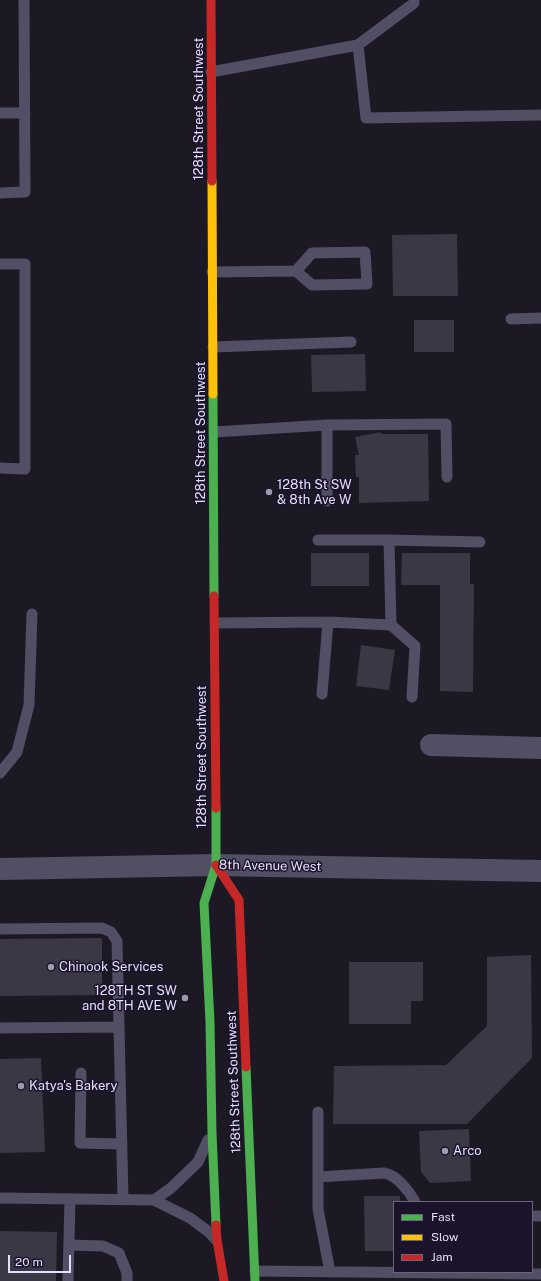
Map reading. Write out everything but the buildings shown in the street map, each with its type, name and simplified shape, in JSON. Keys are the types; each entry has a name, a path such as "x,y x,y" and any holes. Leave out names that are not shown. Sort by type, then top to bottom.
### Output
{"main road":[{"name":"128th Street Southwest","path":"211,0 216,865 204,903 210,1022 212,1133 217,1240 224,1281"},
{"name":"128th Street Southwest","path":"216,865 239,900 255,1276"}],"street":[{"path":"431,746 541,748"},
{"name":"8th Avenue West","path":"0,869 216,865 541,871"}],"lane":[{"path":"0,193 25,192 24,0"},
{"path":"211,72 358,45 414,3 414,0"},
{"path":"358,45 366,118 541,115"},
{"path":"0,113 25,113"},
{"path":"212,272 296,271 312,285 367,284 365,252 312,253 296,271"},
{"path":"0,264 25,264 25,469 0,468"},
{"path":"511,319 541,318"},
{"path":"213,347 351,342"},
{"path":"214,432 327,426 446,424 447,477"},
{"path":"327,426 327,501"},
{"path":"318,540 480,542"},
{"path":"389,540 391,625"},
{"path":"0,773 17,752 30,705 32,614"},
{"path":"215,623 328,622 391,625 415,646 412,697"},
{"path":"322,694 328,622"},
{"path":"0,929 102,928 111,932 117,941 123,1199"},
{"path":"0,1028 119,1027"},
{"path":"81,1073 80,1143 122,1144"},
{"path":"318,1112 318,1209 330,1272"},
{"path":"154,1200 172,1188 198,1162 212,1133"},
{"path":"318,1177 384,1173 390,1174 412,1196 414,1201"},
{"path":"0,1198 154,1200 190,1218 217,1240"},
{"path":"68,1281 70,1199"},
{"path":"69,1245 103,1246 119,1252 127,1273 127,1281"},
{"path":"255,1276 330,1272 460,1275 541,1274"}],"traffic: fast":[{"path":"213,394 214,596"},
{"path":"216,808 216,865 204,903 210,1022 212,1133 216,1225"},
{"path":"246,1067 255,1281"}],"traffic: slow":[{"path":"212,181 213,394"}],"traffic: jam":[{"path":"211,0 212,181"},
{"path":"214,596 216,808"},
{"path":"216,865 239,900 246,1067"},
{"path":"216,1225 224,1281"}],"place":[{"name":"128th St SW & 8th Ave W","path":"269,492"},
{"name":"Chinook Services","path":"51,967"},
{"name":"128TH ST SW and 8TH AVE W","path":"185,998"},
{"name":"Katya's Bakery","path":"21,1086"},
{"name":"Arco","path":"445,1151"}]}
